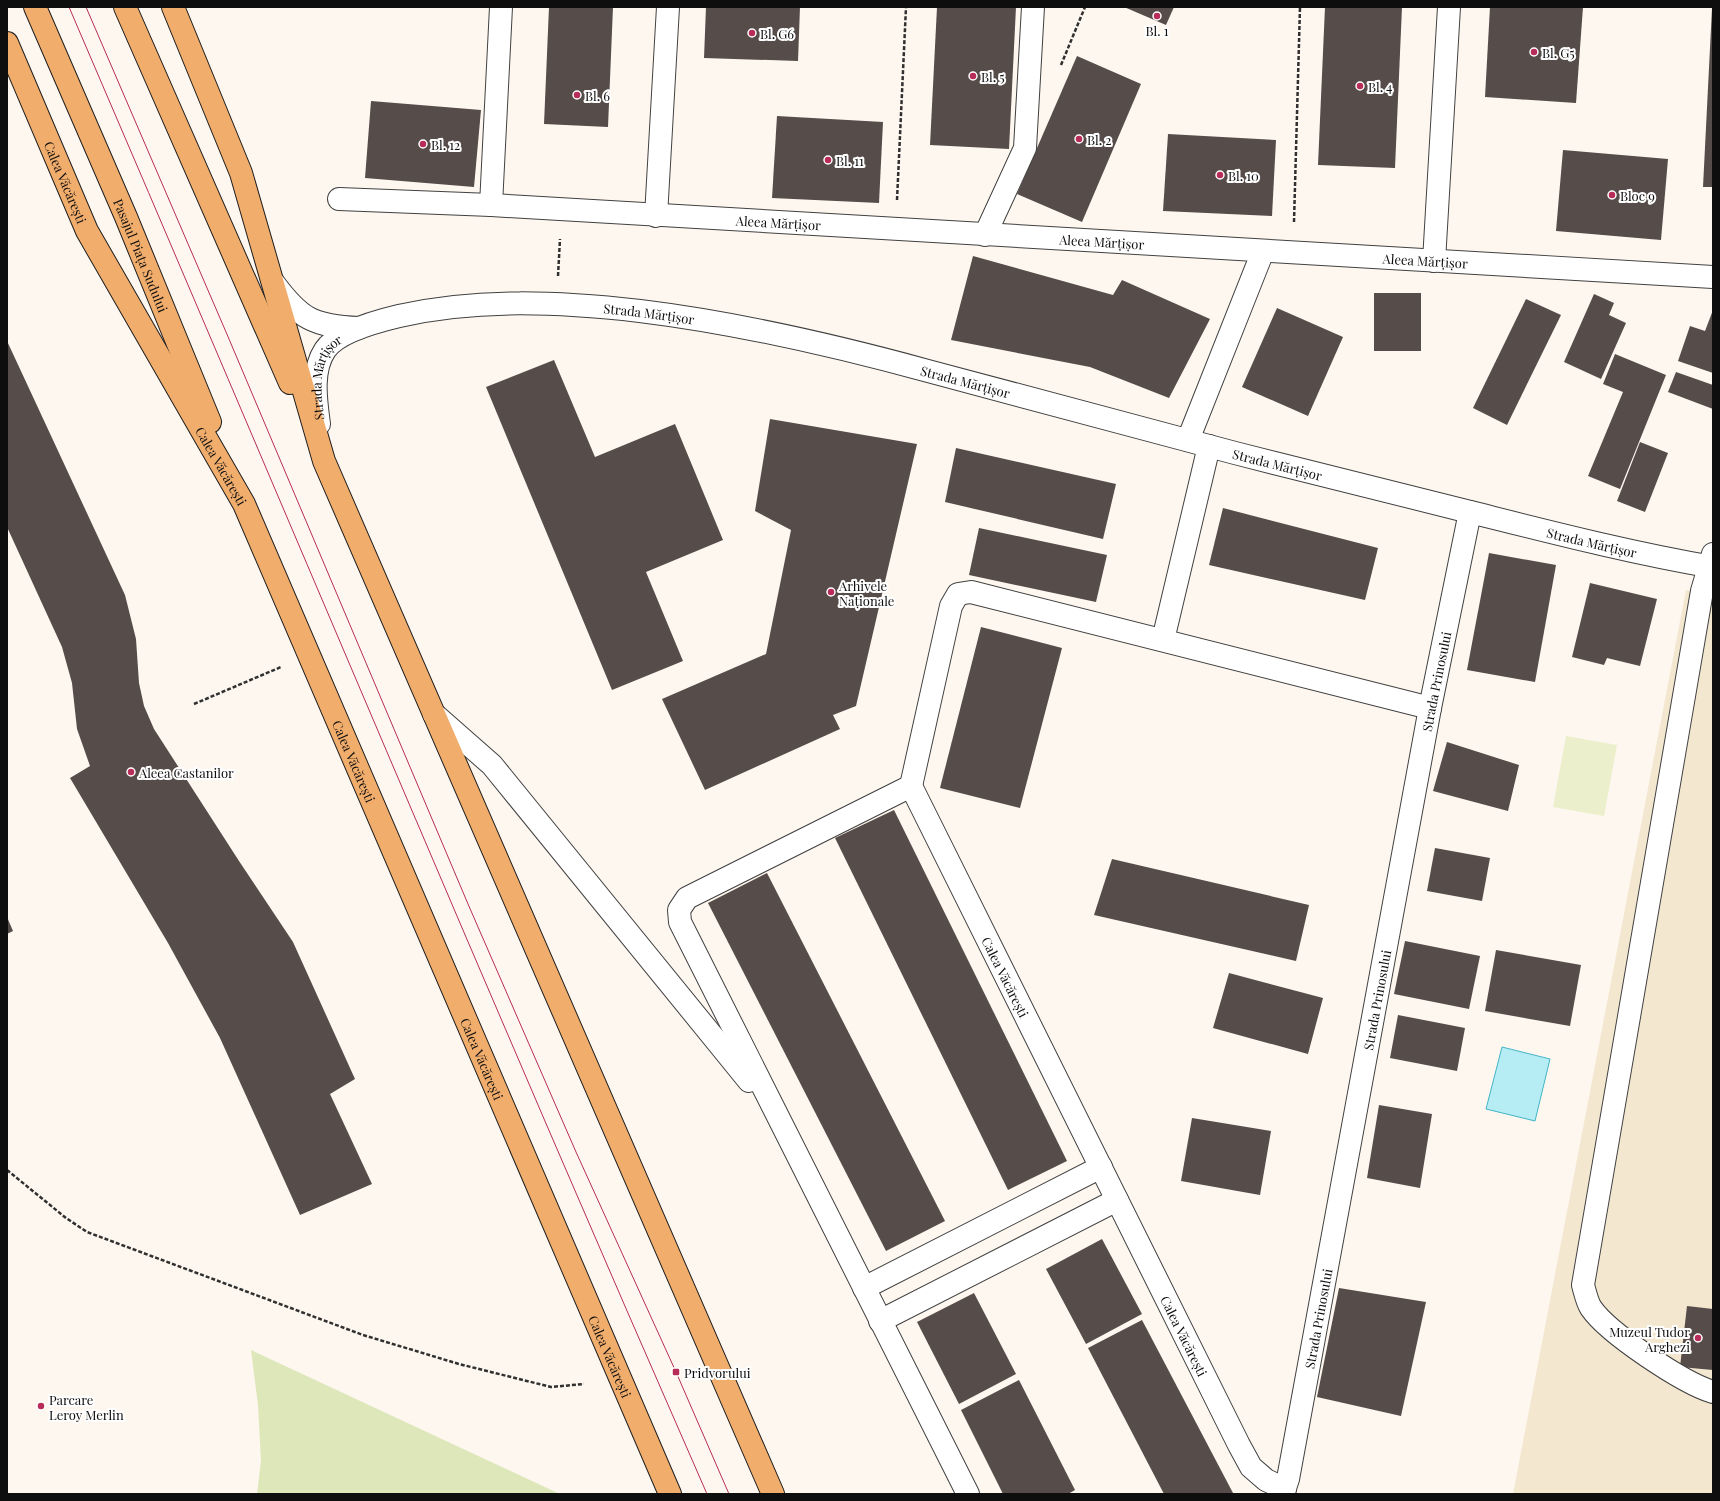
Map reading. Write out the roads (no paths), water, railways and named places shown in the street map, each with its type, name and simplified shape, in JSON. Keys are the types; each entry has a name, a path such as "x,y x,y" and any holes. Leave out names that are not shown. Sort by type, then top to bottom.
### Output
{"main road":[{"name":"Pasajul Piața Sudului","path":"35,7 126,217 244,504"},
{"path":"126,7 773,1494"},
{"path":"173,7 241,173 324,461"},
{"name":"Calea Văcărești","path":"7,43 87,231 244,504 670,1494"}],"street":[{"path":"491,205 501,7"},
{"path":"656,216 668,7"},
{"path":"985,235 1026,148 1033,7"},
{"path":"1434,260 1449,7"},
{"name":"Aleea Mărțișor","path":"339,199 491,205 656,216 1713,277"},
{"path":"1188,440 1263,251"},
{"path":"272,282 288,303 300,314 332,327 360,328"},
{"name":"Strada Mărțișor","path":"324,461 316,403 316,380 319,362 326,348 338,338 360,328 386,319 420,311 457,306 556,304 682,316 781,334 878,357 1209,446 1592,543 1711,562"},
{"path":"1163,640 1209,446"},
{"name":"Strada Prinosului","path":"1284,1491 1430,708 1470,512"},
{"path":"1711,562 1700,599 1583,1285 1590,1307 1608,1328 1667,1369 1702,1389 1713,1392"},
{"path":"968,1494 680,922 679,910 687,898 911,786 951,606 958,594 971,592 1430,708"},
{"path":"434,714 492,765 776,1114"},
{"name":"Calea Văcărești","path":"911,786 1248,1462 1251,1467 1266,1480 1284,1491"},
{"path":"864,1288 1101,1167"},
{"path":"880,1321 1117,1200"}],"water":[{"path":"1502,1047 1550,1059 1535,1121 1486,1109"}],"tram line":[{"path":"69,7 466,937 707,1494"},
{"path":"86,7 229,339 468,904 576,1152 676,1372 729,1494"}],"place":[{"name":"Bl. 1","path":"1157,16"},
{"name":"Bl. G6","path":"752,33"},
{"name":"Bl. G5","path":"1534,52"},
{"name":"Bl. 5","path":"973,76"},
{"name":"Bl. 4","path":"1360,86"},
{"name":"Bl. 6","path":"577,95"},
{"name":"Bl. 2","path":"1079,139"},
{"name":"Bl. 12","path":"423,144"},
{"name":"Bl. 11","path":"828,160"},
{"name":"Bl. 10","path":"1220,175"},
{"name":"Bloc 9","path":"1612,195"},
{"name":"Arhivele Naționale","path":"831,592"},
{"name":"Aleea Castanilor","path":"131,772"},
{"name":"Muzeul Tudor Arghezi","path":"1698,1338"},
{"name":"Pridvorului","path":"676,1372"},
{"name":"Parcare Leroy Merlin","path":"41,1406"}]}
